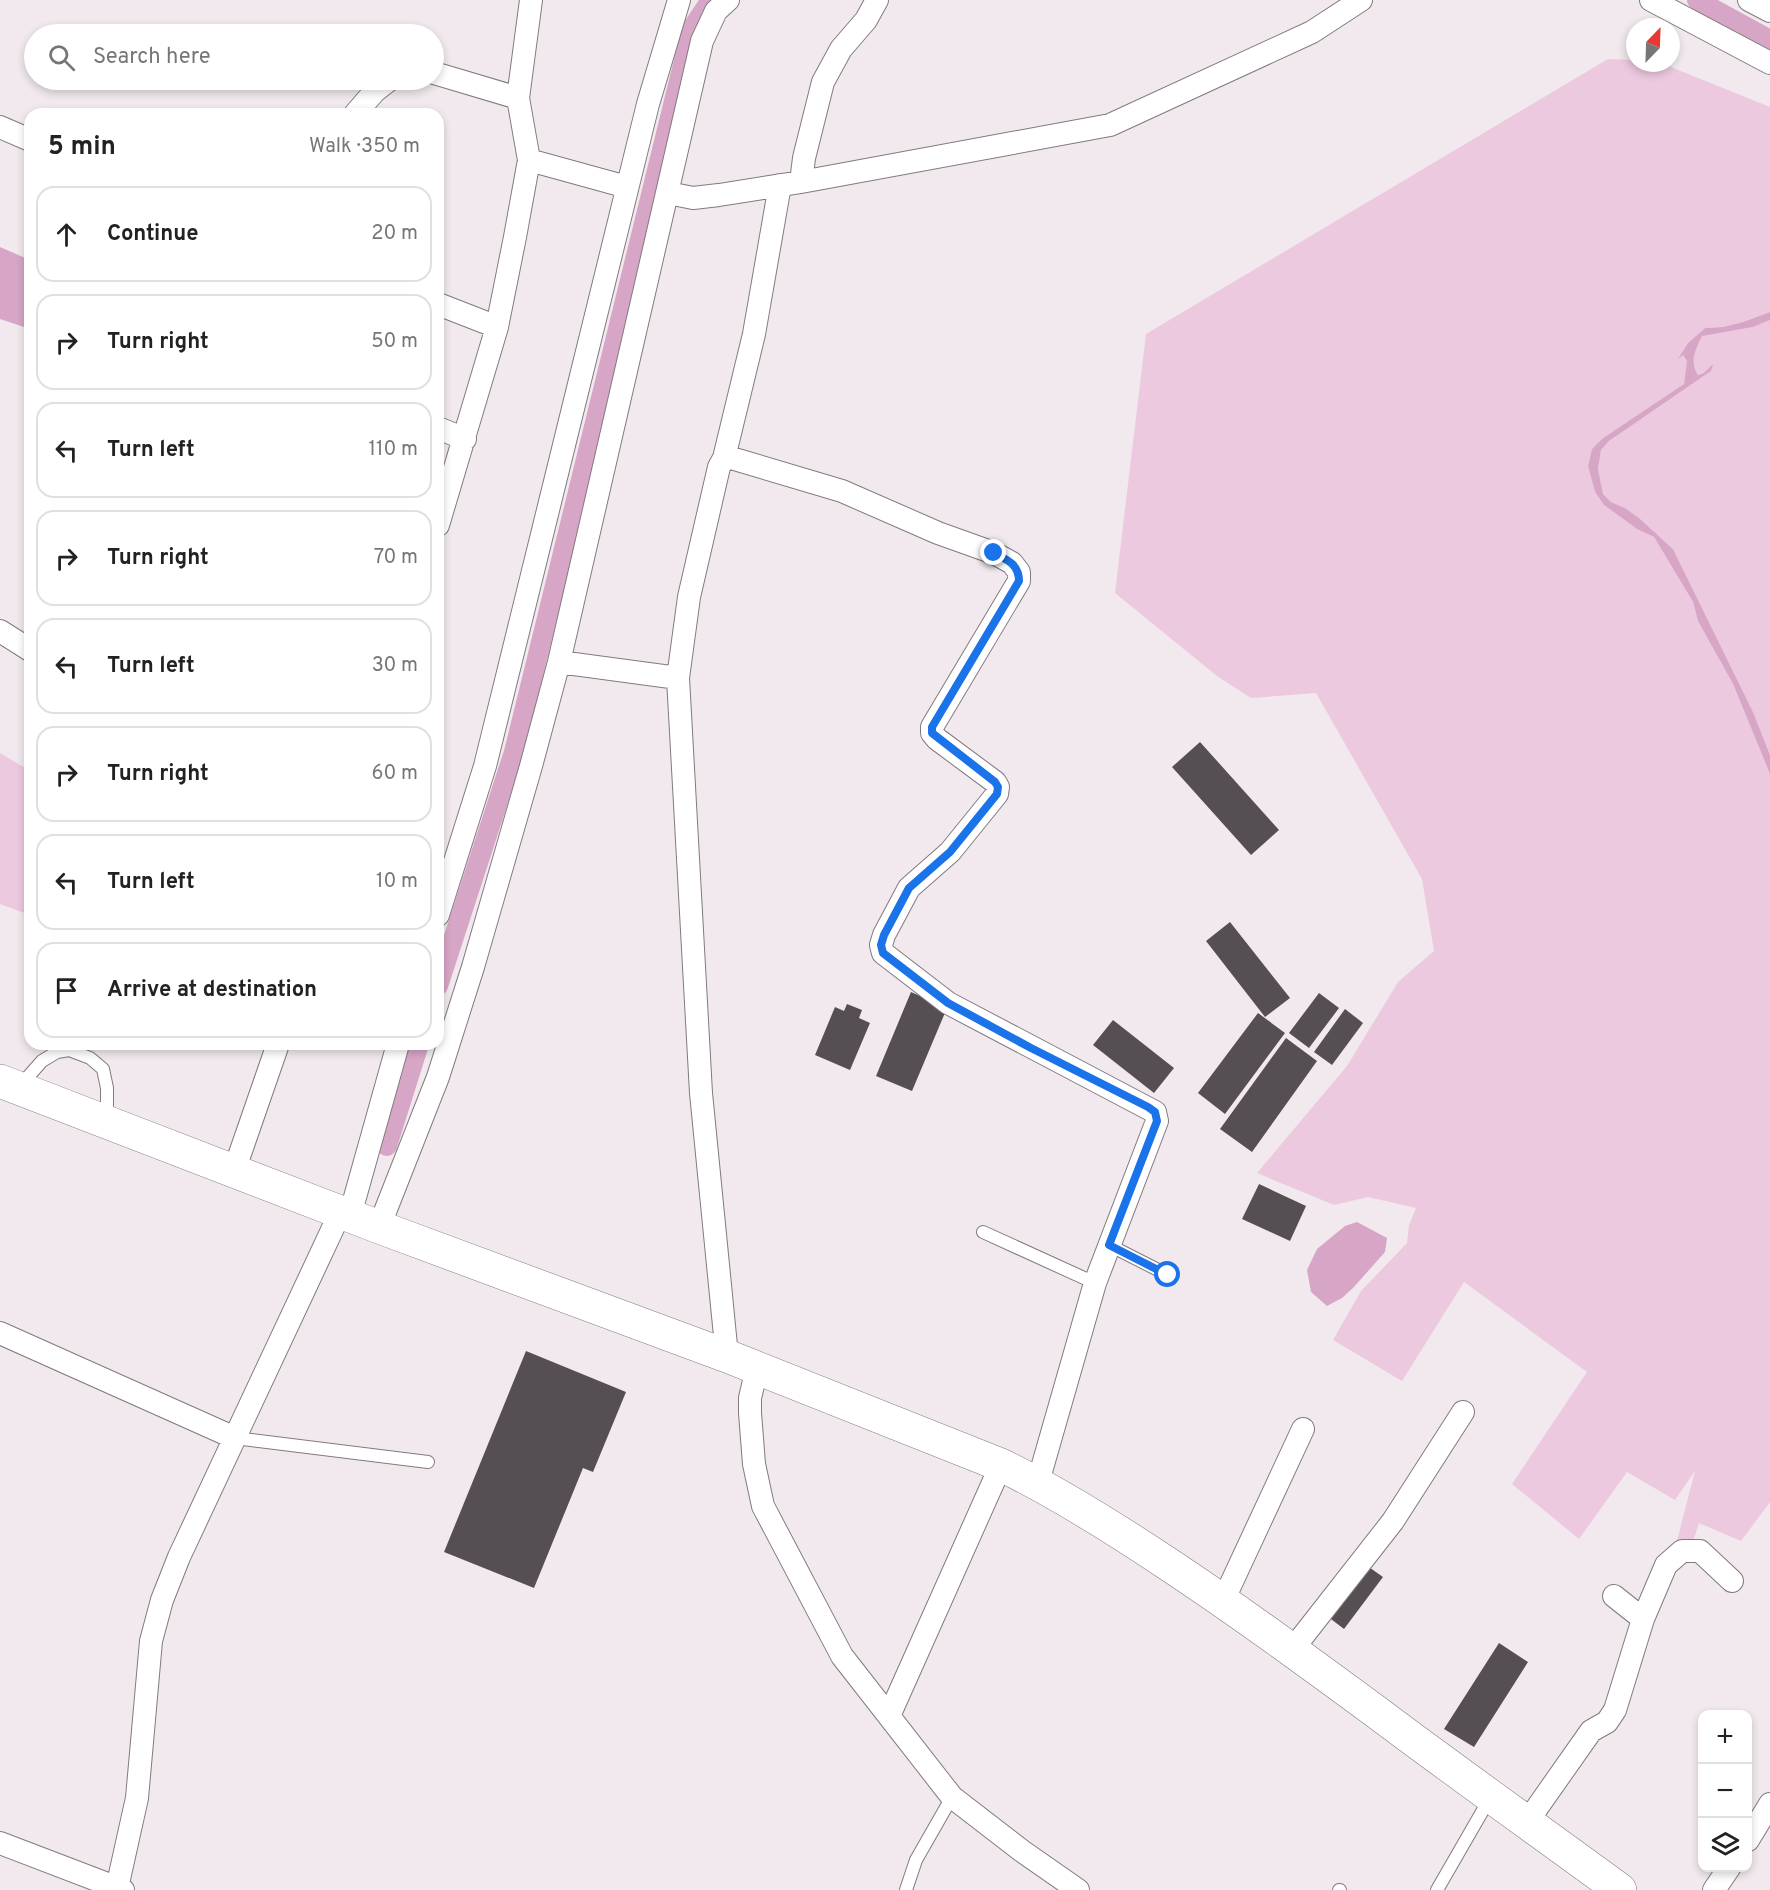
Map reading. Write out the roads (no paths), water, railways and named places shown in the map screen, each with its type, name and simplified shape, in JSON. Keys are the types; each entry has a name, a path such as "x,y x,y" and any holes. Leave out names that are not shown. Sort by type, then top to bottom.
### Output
{"highway":[{"path":"9,1085 107,1124 727,1356 1001,1465 1038,1482 1131,1539 1223,1601 1490,1798 1620,1890"}],"street":[{"path":"444,506 497,327 529,160 518,98 531,0"},
{"path":"444,896 485,766 648,104 679,0"},
{"path":"380,1227 438,1077 476,955 559,662 702,41 716,11 728,0"},
{"path":"727,1356 701,1093 678,678 689,597 719,467 724,458 791,184 804,158 823,82 841,49 866,20 877,0"},
{"path":"668,193 693,198 791,184 1110,125 1312,32 1361,0"},
{"path":"1651,0 1770,63"},
{"path":"1749,0 1770,12"},
{"path":"444,76 518,98"},
{"path":"360,108 376,90"},
{"path":"0,127 24,137"},
{"path":"529,160 627,187"},
{"path":"444,306 497,327"},
{"path":"444,430 465,439"},
{"path":"724,458 731,458 842,491 938,533 994,553 1012,563 1019,572 1019,581 932,727 932,733 937,739 995,782 998,787 997,794 950,852 909,888 881,945 883,953 948,1003 1155,1112 1157,1121 1095,1283 1038,1482"},
{"path":"0,631 24,646"},
{"path":"559,662 678,678"},
{"path":"234,1171 276,1050"},
{"path":"0,1843 120,1889 136,1798 151,1641 162,1600 179,1557 235,1437 345,1213 396,1050"},
{"path":"0,1334 235,1437"},
{"path":"757,1368 750,1398 750,1413 754,1464 763,1506 842,1656 952,1797 1022,1851 1078,1890"},
{"path":"1292,1650 1393,1521 1462,1412"},
{"path":"1223,1601 1304,1429"},
{"path":"889,1716 1001,1465"},
{"path":"1527,1822 1591,1731 1607,1722 1615,1710 1643,1619 1666,1565 1682,1551 1700,1551 1732,1581"},
{"path":"1614,1596 1643,1619"},
{"path":"1752,1834 1770,1807"},
{"path":"1714,1890 1726,1872"}],"lane":[{"path":"9,1085 42,1060 57,1052 69,1050 80,1054 90,1058 103,1069 107,1088 107,1124"},
{"path":"983,1233 1095,1283"},
{"path":"1109,1245 1168,1275"},
{"path":"235,1437 428,1462"},
{"path":"906,1890 916,1860 952,1797"},
{"path":"1437,1890 1490,1798"}],"waterway":[{"path":"444,968 514,752 692,28 711,0"},
{"path":"1697,0 1770,40"},
{"path":"387,1146 417,1050"}]}
